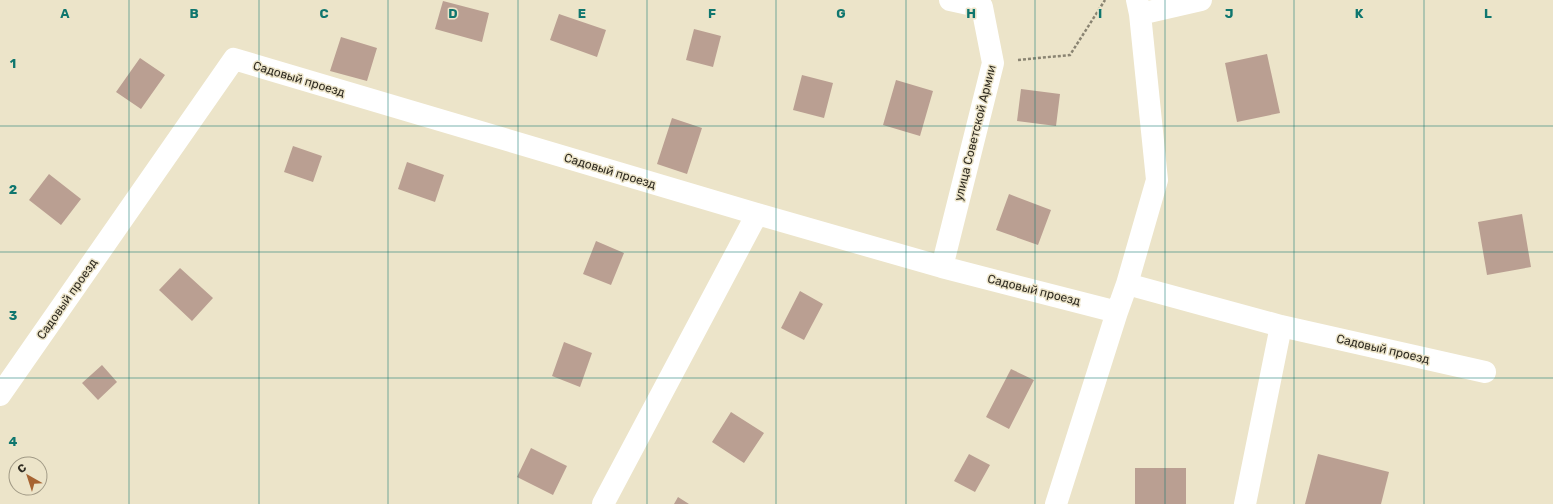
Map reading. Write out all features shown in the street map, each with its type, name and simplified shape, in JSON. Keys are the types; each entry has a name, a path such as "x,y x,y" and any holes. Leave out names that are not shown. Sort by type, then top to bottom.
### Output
{"lane":[{"name":"улица Советской Армии","path":"942,267 993,63 982,7 950,0"},
{"path":"1056,504 1127,284 1157,180 1139,7 1201,0"},
{"name":"Садовый проезд","path":"0,395 234,59 757,214 942,267 1117,312"},
{"path":"603,504 757,214"},
{"name":"Садовый проезд","path":"1127,284 1281,326 1485,372"},
{"path":"1245,504 1281,326"}],"path":[{"path":"993,63 1070,56 1105,0"}],"building":[{"path":"443,1 489,13 482,42 435,29"},
{"path":"559,14 606,30 597,57 550,40"},
{"path":"694,29 721,36 713,67 686,60"},
{"path":"341,37 377,48 367,81 330,71"},
{"path":"1267,54 1280,113 1237,122 1225,63"},
{"path":"140,58 165,75 141,109 116,92"},
{"path":"802,75 833,83 824,118 793,110"},
{"path":"896,80 933,91 920,136 883,125"},
{"path":"1021,89 1060,94 1056,126 1017,121"},
{"path":"672,118 702,128 687,174 657,164"},
{"path":"293,146 322,156 313,182 284,172"},
{"path":"407,162 444,175 435,202 398,189"},
{"path":"49,174 81,199 61,225 29,200"},
{"path":"1009,194 1051,210 1038,245 996,230"},
{"path":"1522,214 1531,267 1487,275 1478,222"},
{"path":"596,241 624,253 611,285 583,274"},
{"path":"180,268 213,298 192,321 159,290"},
{"path":"800,291 823,304 804,340 781,328"},
{"path":"564,342 592,353 580,387 552,376"},
{"path":"102,365 117,382 98,400 82,383"},
{"path":"1011,369 1034,380 1009,429 986,417"},
{"path":"731,412 764,433 744,463 712,442"},
{"path":"531,448 567,466 553,495 517,477"},
{"path":"969,454 990,465 975,492 954,481"},
{"path":"1318,454 1389,472 1381,504 1305,504"},
{"path":"1135,468 1186,468 1186,504 1135,504"},
{"path":"678,497 689,504 674,504"}]}
